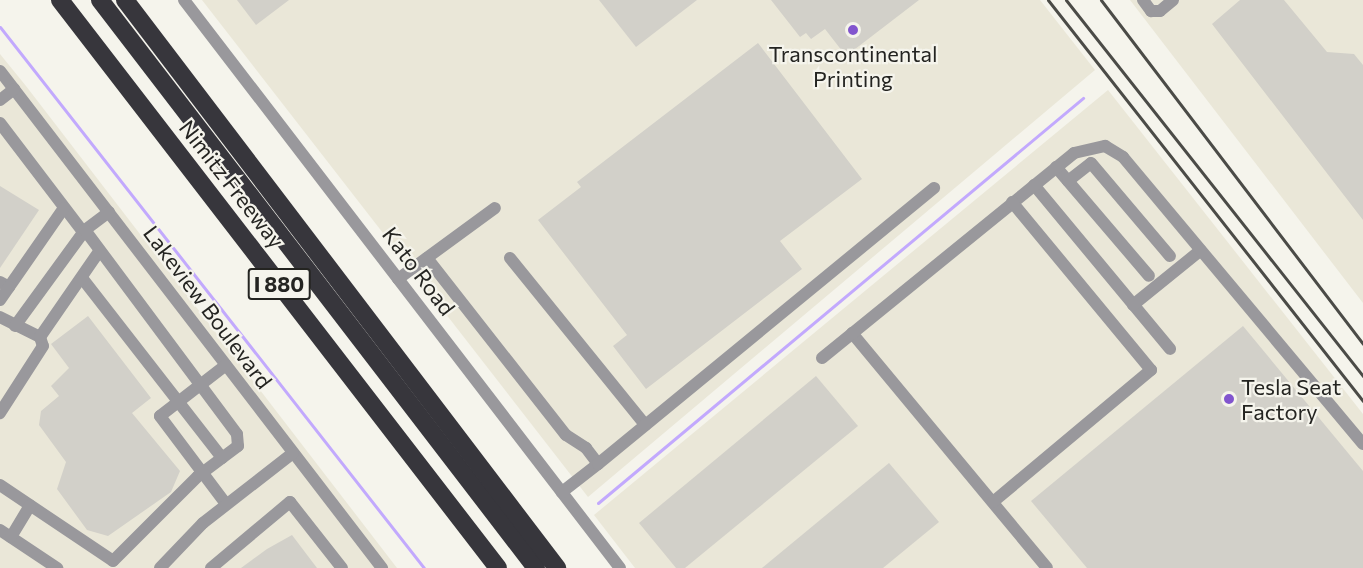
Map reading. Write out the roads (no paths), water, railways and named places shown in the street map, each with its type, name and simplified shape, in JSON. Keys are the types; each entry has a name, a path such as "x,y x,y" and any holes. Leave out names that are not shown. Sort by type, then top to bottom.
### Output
{"highway":[{"name":"Nimitz Freeway","path":"60,0 498,568"},
{"name":"I 880","path":"100,0 536,568"},
{"name":"Nimitz Freeway","path":"125,0 557,568"}],"street":[{"name":"Kato Road","path":"184,0 620,568"},
{"path":"1143,0 1151,11 1160,11 1173,0"},
{"name":"Lakeview Boulevard","path":"0,71 382,568"},
{"path":"0,100 14,88"},
{"path":"0,123 237,434 238,446 202,473 113,561 0,485"},
{"path":"822,358 1056,167 1084,147 1114,149 1363,444"},
{"path":"1068,181 1091,163 1170,256"},
{"path":"1056,167 1149,276"},
{"path":"1034,185 1170,349"},
{"path":"562,492 934,188"},
{"path":"993,502 1151,370 1012,202"},
{"path":"0,300 4,285 64,208"},
{"path":"398,279 495,208"},
{"path":"15,326 84,231 109,212"},
{"path":"1133,305 1201,250"},
{"path":"40,337 98,253"},
{"path":"427,258 566,435 586,448 598,464"},
{"path":"510,258 645,425"},
{"path":"82,278 222,458"},
{"path":"0,317 40,337 43,346 0,413"},
{"path":"852,333 1047,568"},
{"path":"226,365 160,416 226,504"},
{"path":"162,567 226,504 293,453"},
{"path":"210,568 290,502 342,568"},
{"path":"11,537 30,505"},
{"path":"0,530 57,568"}],"waterway":[{"path":"0,27 424,568"},
{"path":"598,503 1083,98"}],"railway":[{"path":"1048,0 1363,401"},
{"path":"1066,0 1363,376"},
{"path":"1101,0 1363,344"}],"place":[{"name":"Transcontinental Printing","path":"853,30"},
{"name":"Tesla Seat Factory","path":"1229,399"}]}
